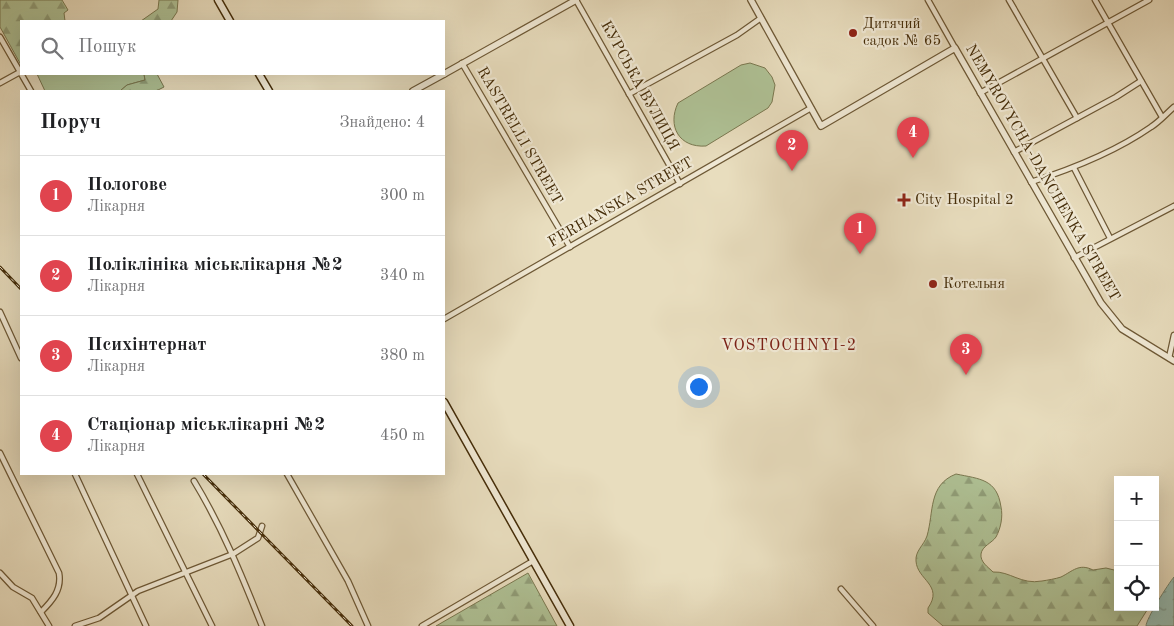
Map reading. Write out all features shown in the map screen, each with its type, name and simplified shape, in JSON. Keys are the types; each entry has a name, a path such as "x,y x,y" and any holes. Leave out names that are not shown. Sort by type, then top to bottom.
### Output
{"main road":[{"path":"218,0 229,20"},
{"path":"260,75 267,90"},
{"path":"445,404 570,626"}],"street":[{"path":"445,73 576,0"},
{"name":"КУРСЬКА ВУЛИЦЯ","path":"576,0 680,184"},
{"path":"751,0 821,126 955,48"},
{"name":"NEMYROVYCHA-DANCHENKA STREET","path":"928,0 1101,303 1122,328 1171,360"},
{"path":"1009,0 1077,118"},
{"path":"1095,0 1162,117"},
{"path":"980,93 1149,0"},
{"path":"629,94 737,35 761,18"},
{"path":"0,36 20,72 0,83"},
{"name":"RASTRELLI STREET","path":"462,63 570,247"},
{"path":"22,75 30,90"},
{"path":"414,90 442,75"},
{"path":"1014,152 1141,80"},
{"path":"1031,182 1074,168 1151,127 1174,107"},
{"name":"FERHANSKA STREET","path":"445,318 811,108"},
{"path":"1074,168 1110,238"},
{"path":"1074,258 1174,206"},
{"path":"0,312 20,356"},
{"path":"1171,360 1174,336"},
{"path":"0,453 59,573 59,585 53,600 41,612"},
{"path":"75,475 146,626"},
{"path":"137,475 212,626"},
{"path":"288,475 348,581 368,626"},
{"path":"194,481 213,511 233,554 262,626"},
{"path":"75,626 99,618 138,591 186,574 233,554 258,538 262,526"},
{"path":"422,626 533,561"},
{"path":"0,573 13,587 32,598 50,626"},
{"path":"841,589 873,626"}],"green space":[{"path":"0,0 62,0 68,10 64,13 65,20 20,20 20,63 0,27"},
{"path":"159,0 178,0 177,12 172,20 142,20 158,9"},
{"path":"750,63 765,68 772,77 775,85 772,102 768,108 706,146 697,146 682,139 675,127 674,120 678,103 741,65"},
{"path":"37,75 144,75 145,80 127,85 121,90 45,90"},
{"path":"144,75 158,75 164,87 158,90 121,90 127,85 145,80"},
{"path":"956,474 973,477 986,482 996,491 1001,507 1001,522 996,537 983,549 981,554 983,562 993,572 1035,582 1061,577 1073,570 1084,567 1093,570 1106,568 1114,570 1114,611 1146,611 1137,626 943,626 928,613 933,594 928,583 917,568 916,557 927,536 936,492 947,479"},
{"path":"528,573 557,626 436,626"}],"water":[{"path":"1174,577 1174,626 1146,626 1152,611 1159,611 1159,600"}],"railway":[{"path":"0,267 20,288"},
{"path":"204,475 352,626"}],"place":[{"name":"Дитячий садок № 65","path":"853,33"},
{"name":"Стаціонар міськлікарні №2","path":"913,158"},
{"name":"Поліклініка міськлікарня №2","path":"792,171"},
{"name":"City Hospital 2","path":"904,200"},
{"name":"Пологове","path":"860,254"},
{"name":"Котельня","path":"933,284"},
{"name":"Психінтернат","path":"966,375"}],"district":[{"name":"VOSTOCHNYI-2","path":"789,346"}]}
